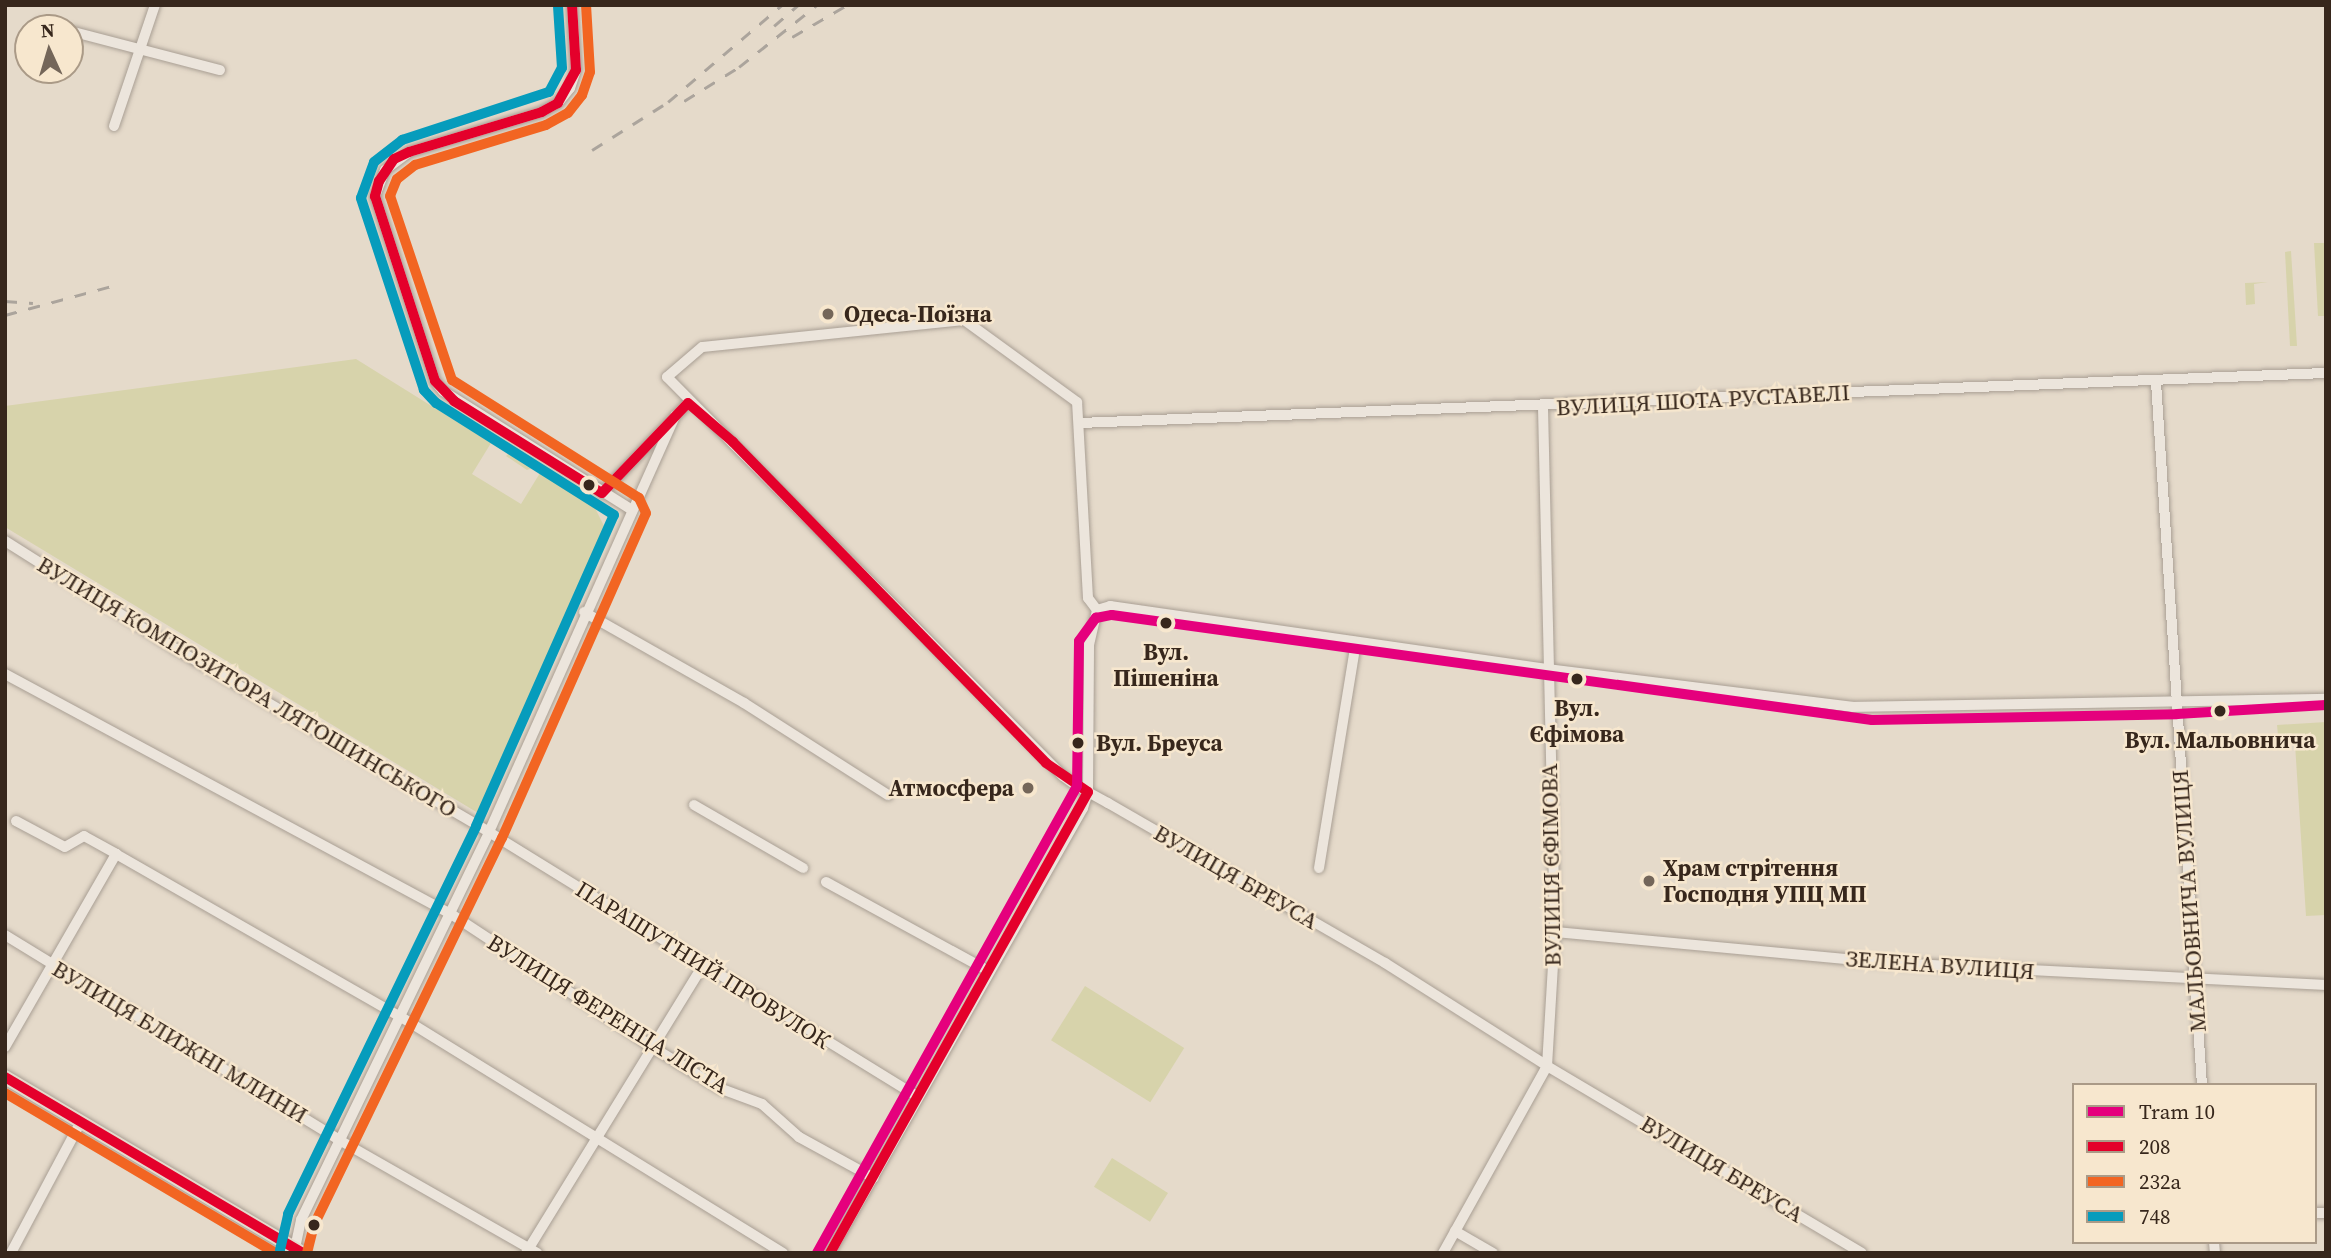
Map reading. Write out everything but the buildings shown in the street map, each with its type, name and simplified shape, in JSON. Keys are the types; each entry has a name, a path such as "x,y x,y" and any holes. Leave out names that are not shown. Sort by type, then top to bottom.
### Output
{"main road":[{"path":"5,1077 297,1251"}],"street":[{"path":"114,126 155,5"},
{"path":"572,5 576,70 570,88 558,103 542,112 394,159 375,196 435,381 454,401 632,510"},
{"path":"84,34 220,70"},
{"name":"ВУЛИЦЯ БРЕУСА","path":"1080,424 1077,402 964,320 702,347 667,377 688,402 733,442 1046,763 1088,792 1384,963 1547,1066 1862,1253"},
{"name":"ВУЛИЦЯ ШОТА РУСТАВЕЛІ","path":"1080,424 1543,408 2326,373"},
{"name":"МАЛЬОВНИЧА ВУЛИЦЯ","path":"2156,382 2202,1083"},
{"path":"602,493 688,402"},
{"name":"ВУЛИЦЯ ЄФІМОВА","path":"1443,1253 1547,1066 1555,932 1543,408"},
{"path":"297,1251 301,1220 451,914 584,612 675,416"},
{"path":"830,1253 987,970 1083,808 1088,792 1089,645 1097,610 1088,598 1080,424"},
{"name":"ВУЛИЦЯ КОМПОЗИТОРА ЛЯТОШИНСЬКОГО","path":"5,541 176,649 489,832"},
{"path":"1097,610 1110,606 1548,669 1853,707 2326,699"},
{"path":"584,612 744,703 888,795"},
{"path":"1319,868 1356,642"},
{"name":"ВУЛИЦЯ ФЕРЕНЦА ЛІСТА","path":"5,674 451,914 654,1048 719,1088 762,1104 799,1137 874,1178"},
{"path":"694,805 803,868"},
{"path":"16,821 65,847 84,836 117,854 401,1017 783,1253"},
{"name":"ПАРАШУТНИЙ ПРОВУЛОК","path":"489,832 702,967 918,1097"},
{"path":"5,1047 117,854"},
{"path":"826,882 987,970"},
{"name":"ЗЕЛЕНА ВУЛИЦЯ","path":"1555,932 1892,963 2326,985"},
{"name":"ВУЛИЦЯ БЛИЖНІ МЛИНИ","path":"5,935 341,1141 531,1251"},
{"path":"531,1251 597,1136 702,967"},
{"path":"11,1253 80,1123"},
{"path":"1455,1231 1493,1253"}],"shaded area":[{"path":"2314,243 2326,243 2326,316 2318,316"},
{"path":"2291,251 2297,346 2290,346 2285,252"},
{"path":"2268,282 2254,284 2255,304 2246,305 2245,283"},
{"path":"356,359 491,443 472,474 521,504 540,473 594,506 605,528 478,813 5,527 5,406"},
{"path":"512,450 538,466 527,470 506,456"},
{"path":"2326,722 2326,915 2306,916 2295,744 2279,745 2277,725"},
{"path":"1085,986 1184,1048 1150,1102 1051,1040"},
{"path":"1112,1158 1168,1193 1150,1222 1094,1187"}],"railway":[{"path":"592,150 668,102 782,5"},
{"path":"774,26 798,5"},
{"path":"684,101 739,67 817,5"},
{"path":"792,37 847,5"},
{"path":"5,315 112,286"},
{"path":"5,301 33,303"}],"tram line":[{"name":"10","path":"817,1253 1077,786 1079,641 1096,618 1112,615 1872,720 2177,714 2326,705"}],"transit line":[{"name":"208","path":"572,5 576,70 558,103 542,112 409,152 394,159 379,181 375,196 435,381 454,401 602,493 688,403 733,442 1046,763 1088,792 830,1253"},
{"name":"232а","path":"307,1253 314,1225 502,838 646,513 639,498 452,380 390,196 397,179 415,165 546,125 568,113 582,95 590,72 586,5"},
{"name":"748","path":"280,1250 288,1214 476,826 614,515 436,403 424,390 361,198 374,162 402,140 549,92 562,68 558,6"},
{"name":"208","path":"5,1077 303,1253"},
{"name":"232а","path":"5,1093 276,1253"}],"place":[{"name":"Одеса-Поїзна","path":"828,314"},
{"name":"Вул. Пішеніна","path":"1166,623"},
{"name":"Вул. Єфімова","path":"1577,679"},
{"name":"Вул. Мальовнича","path":"2220,711"},
{"name":"Вул. Бреуса","path":"1078,743"},
{"name":"Атмосфера","path":"1028,788"},
{"name":"Храм стрітення Господня УПЦ МП","path":"1649,881"}]}
